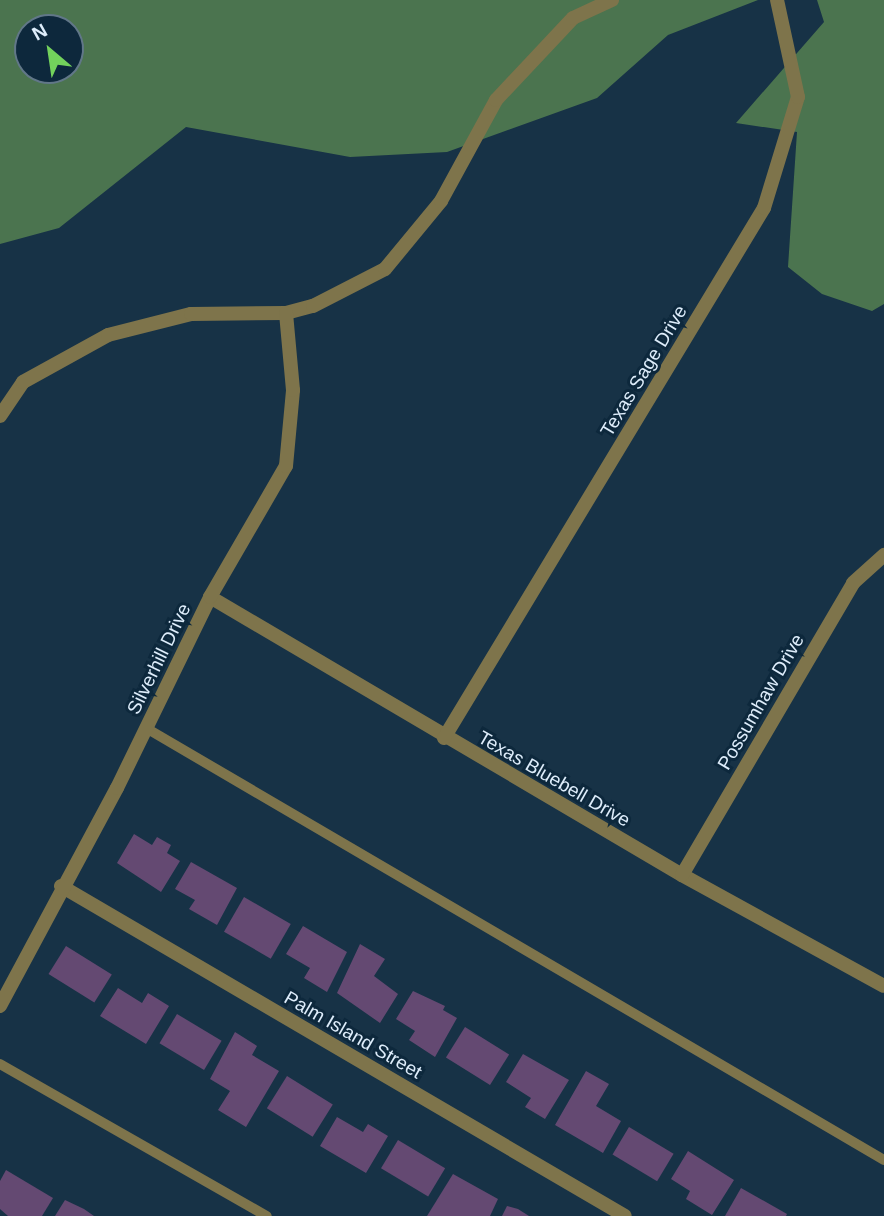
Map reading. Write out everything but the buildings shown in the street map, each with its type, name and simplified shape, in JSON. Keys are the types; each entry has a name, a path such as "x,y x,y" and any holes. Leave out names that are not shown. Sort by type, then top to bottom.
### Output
{"street":[{"path":"0,416 23,382 108,335 191,314 286,313 313,306 385,269 442,201 496,100 573,18 612,0"},
{"name":"Texas Sage Drive","path":"444,738 764,208 798,97 778,0"},
{"name":"Silverhill Drive","path":"0,1006 146,728 210,597 286,466 293,390 286,313"},
{"name":"Possumhaw Drive","path":"682,875 853,583 884,555"},
{"name":"Texas Bluebell Drive","path":"210,597 444,738 682,875 884,986"},
{"name":"Palm Island Street","path":"61,886 625,1216"}],"lane":[{"path":"146,728 884,1160"},
{"path":"0,1064 267,1216"}],"green space":[{"path":"0,0 758,0 668,35 597,98 447,152 350,157 186,127 59,228 0,244"},
{"path":"817,0 884,0 884,304 872,311 822,294 788,267 797,132 736,123 824,22"}]}
